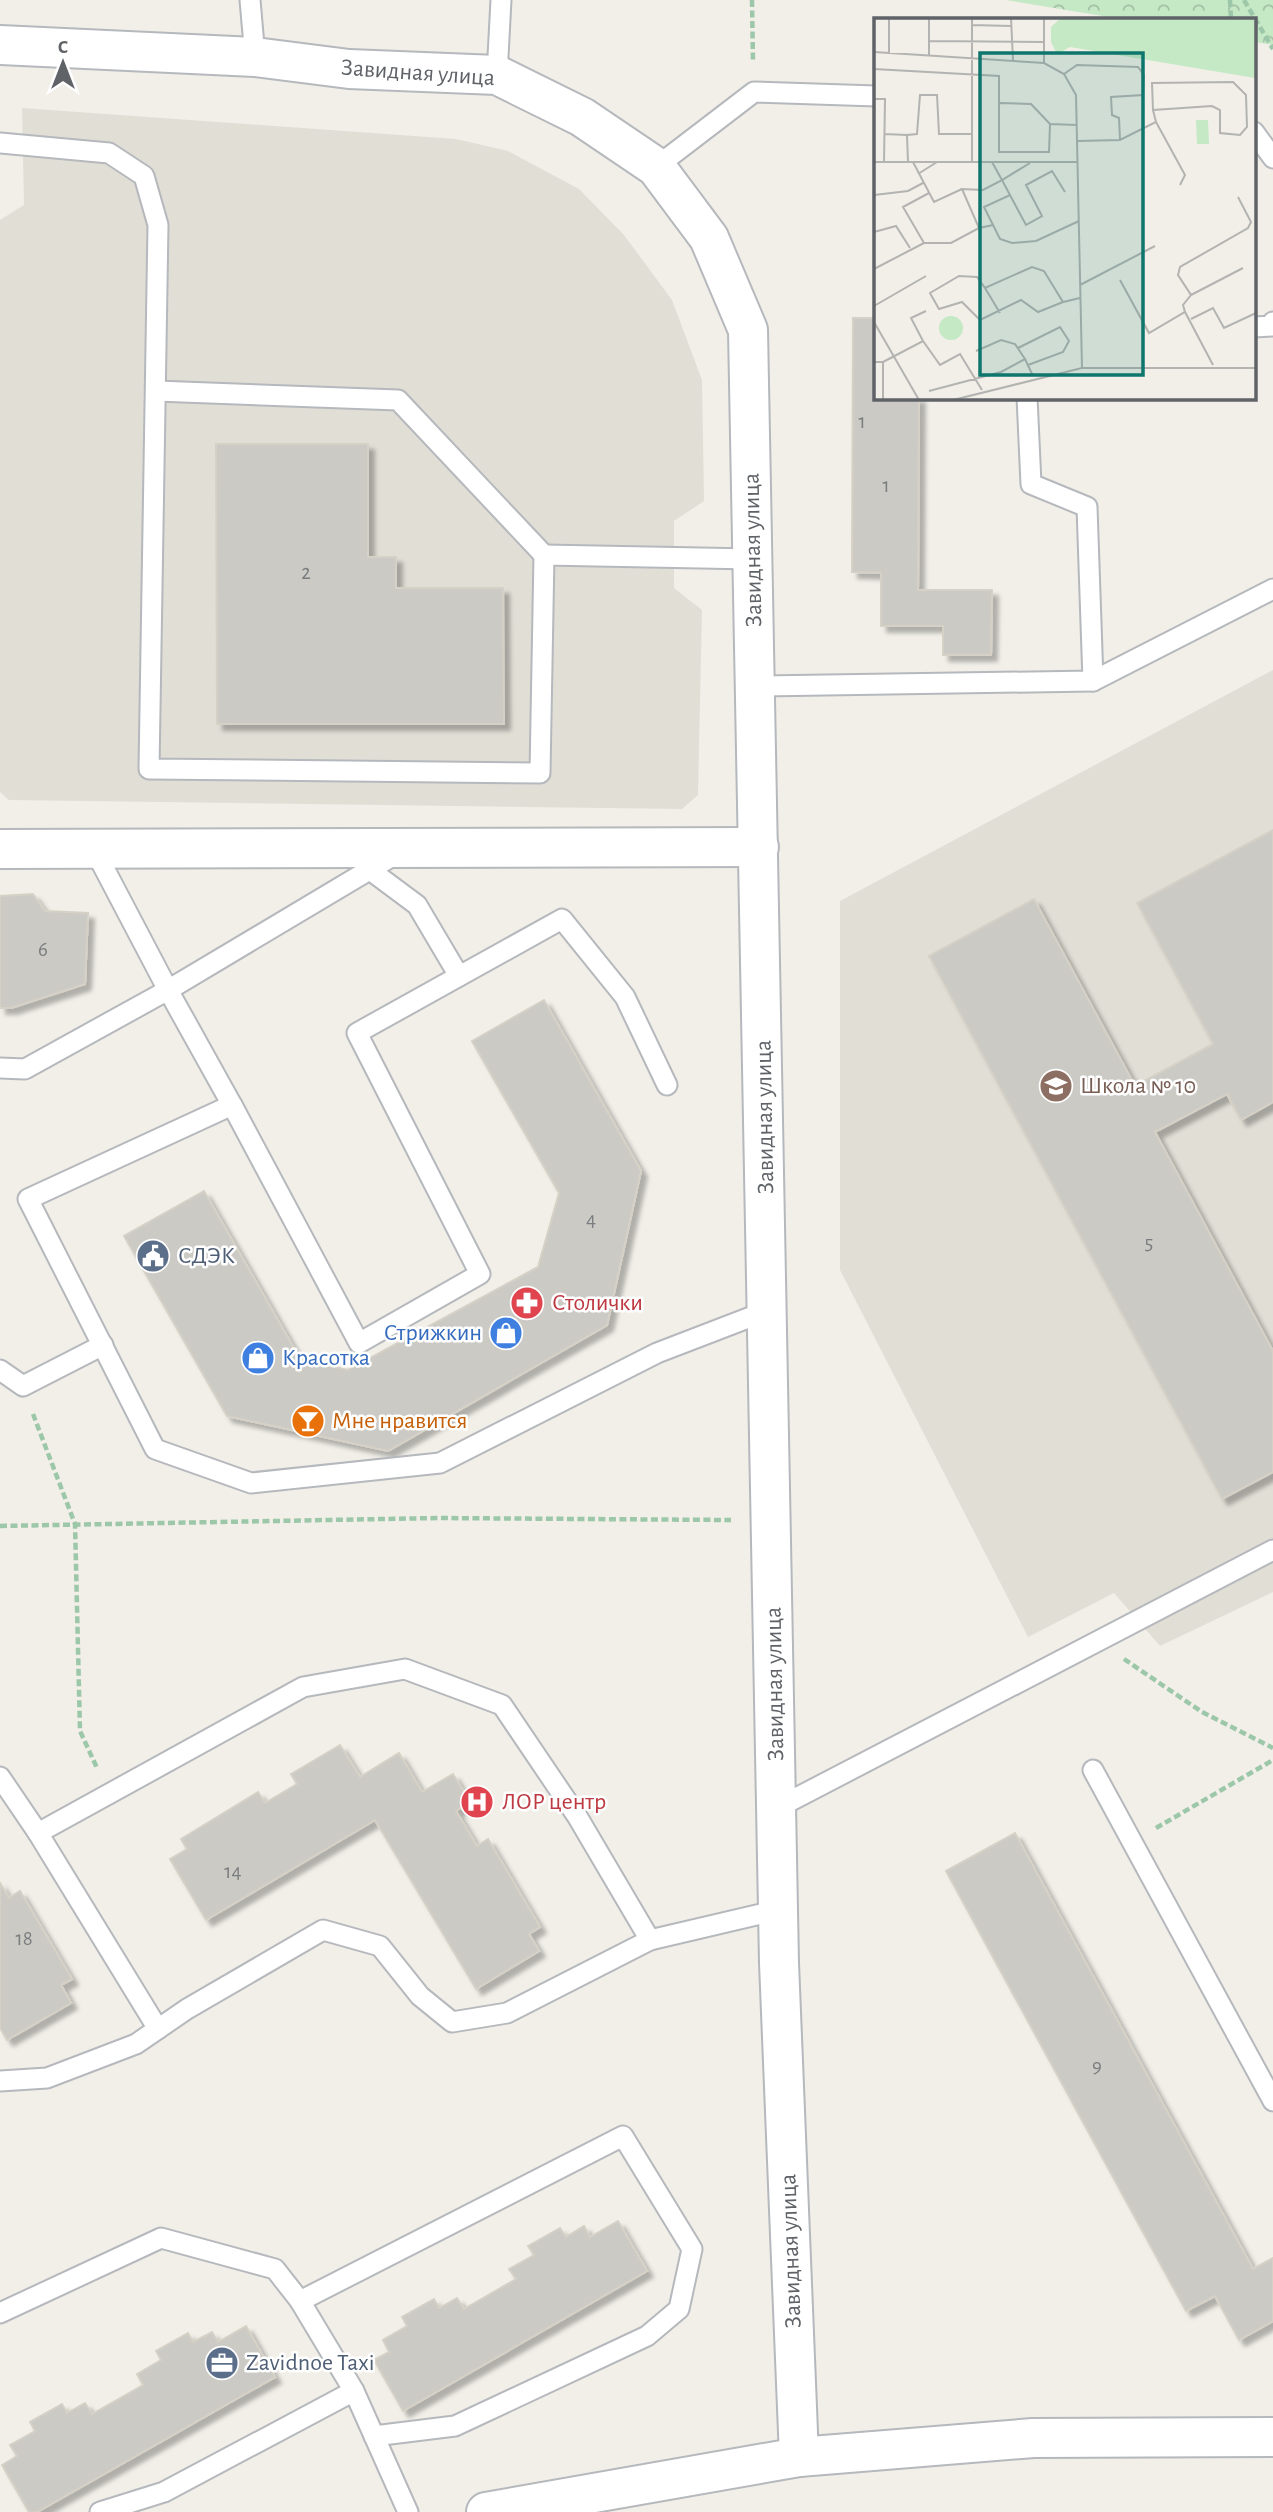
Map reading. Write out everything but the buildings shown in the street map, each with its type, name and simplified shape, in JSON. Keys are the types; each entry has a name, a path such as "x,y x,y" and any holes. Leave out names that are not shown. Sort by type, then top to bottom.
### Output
{"street":[{"name":"Завидная улица","path":"0,45 255,57 349,69 497,75 582,117 656,166 709,238 748,330 773,1520 778,1910 799,2457"},
{"path":"0,849 759,847"},
{"path":"486,2512 799,2457 1033,2438 1179,2449 1273,2437"}],"lane":[{"path":"250,0 255,57"},
{"path":"497,75 500,0"},
{"path":"656,166 754,92 874,96"},
{"path":"1256,135 1273,158"},
{"path":"0,143 109,153 144,176 158,225 149,769 540,773 544,555 398,400 156,391"},
{"path":"1256,327 1272,326 1273,322"},
{"path":"1027,399 1031,484 1087,507 1093,681"},
{"path":"544,555 753,559"},
{"path":"756,686 1093,681 1273,589"},
{"path":"0,1068 25,1069 169,990 405,848"},
{"path":"94,849 359,1343 480,1274 357,1034 562,919 625,997 667,1085"},
{"path":"370,870 417,905 459,976"},
{"path":"232,1105 28,1199 155,1449 251,1483 440,1463 657,1353 769,1310"},
{"path":"0,1370 23,1386 103,1345"},
{"path":"777,1808 1273,1550"},
{"path":"38,1833 303,1687 405,1669 502,1705 577,1816 650,1940"},
{"path":"1093,1770 1273,2101"},
{"path":"0,1777 38,1833 158,2028"},
{"path":"0,2081 47,2078 136,2044 158,2028 323,1930 380,1946 420,1996 452,2022 507,2013 650,1940 778,1910"},
{"path":"300,2301 623,2136 692,2249 679,2309 647,2336 455,2426 374,2437"},
{"path":"0,2313 161,2238 275,2269 300,2301 354,2391 408,2512"},
{"path":"100,2512 164,2491 354,2391"}],"path":[{"path":"752,0 754,92"},
{"path":"1230,0 1231,18"},
{"path":"1244,0 1255,18"},
{"path":"1256,20 1273,49"},
{"path":"23,1386 75,1524 80,1731 109,1794"},
{"path":"0,1525 438,1518 773,1520"},
{"path":"1097,1641 1202,1712 1273,1748"},
{"path":"1132,1842 1273,1760"}],"shaded area":[{"path":"22,108 456,139 508,151 579,189 624,235 672,300 702,380 704,501 674,521 674,588 702,610 698,795 682,809 9,800 0,792 0,220 24,205"},
{"name":"Школа № 10","path":"1273,670 1273,1592 1160,1646 1114,1593 1028,1637 840,1270 840,901"}],"green space":[{"path":"1006,0 1273,0 1273,45 1256,42 1256,18 1115,18"}],"place":[{"name":"Школа № 10","path":"1056,1086"},
{"name":"СДЭК","path":"153,1256"},
{"name":"Столички","path":"527,1303"},
{"name":"Стрижкин","path":"506,1333"},
{"name":"Красотка","path":"258,1358"},
{"name":"Мне нравится","path":"308,1421"},
{"name":"ЛОР центр","path":"477,1802"},
{"name":"Zavidnoe Taxi","path":"222,2363"}]}
